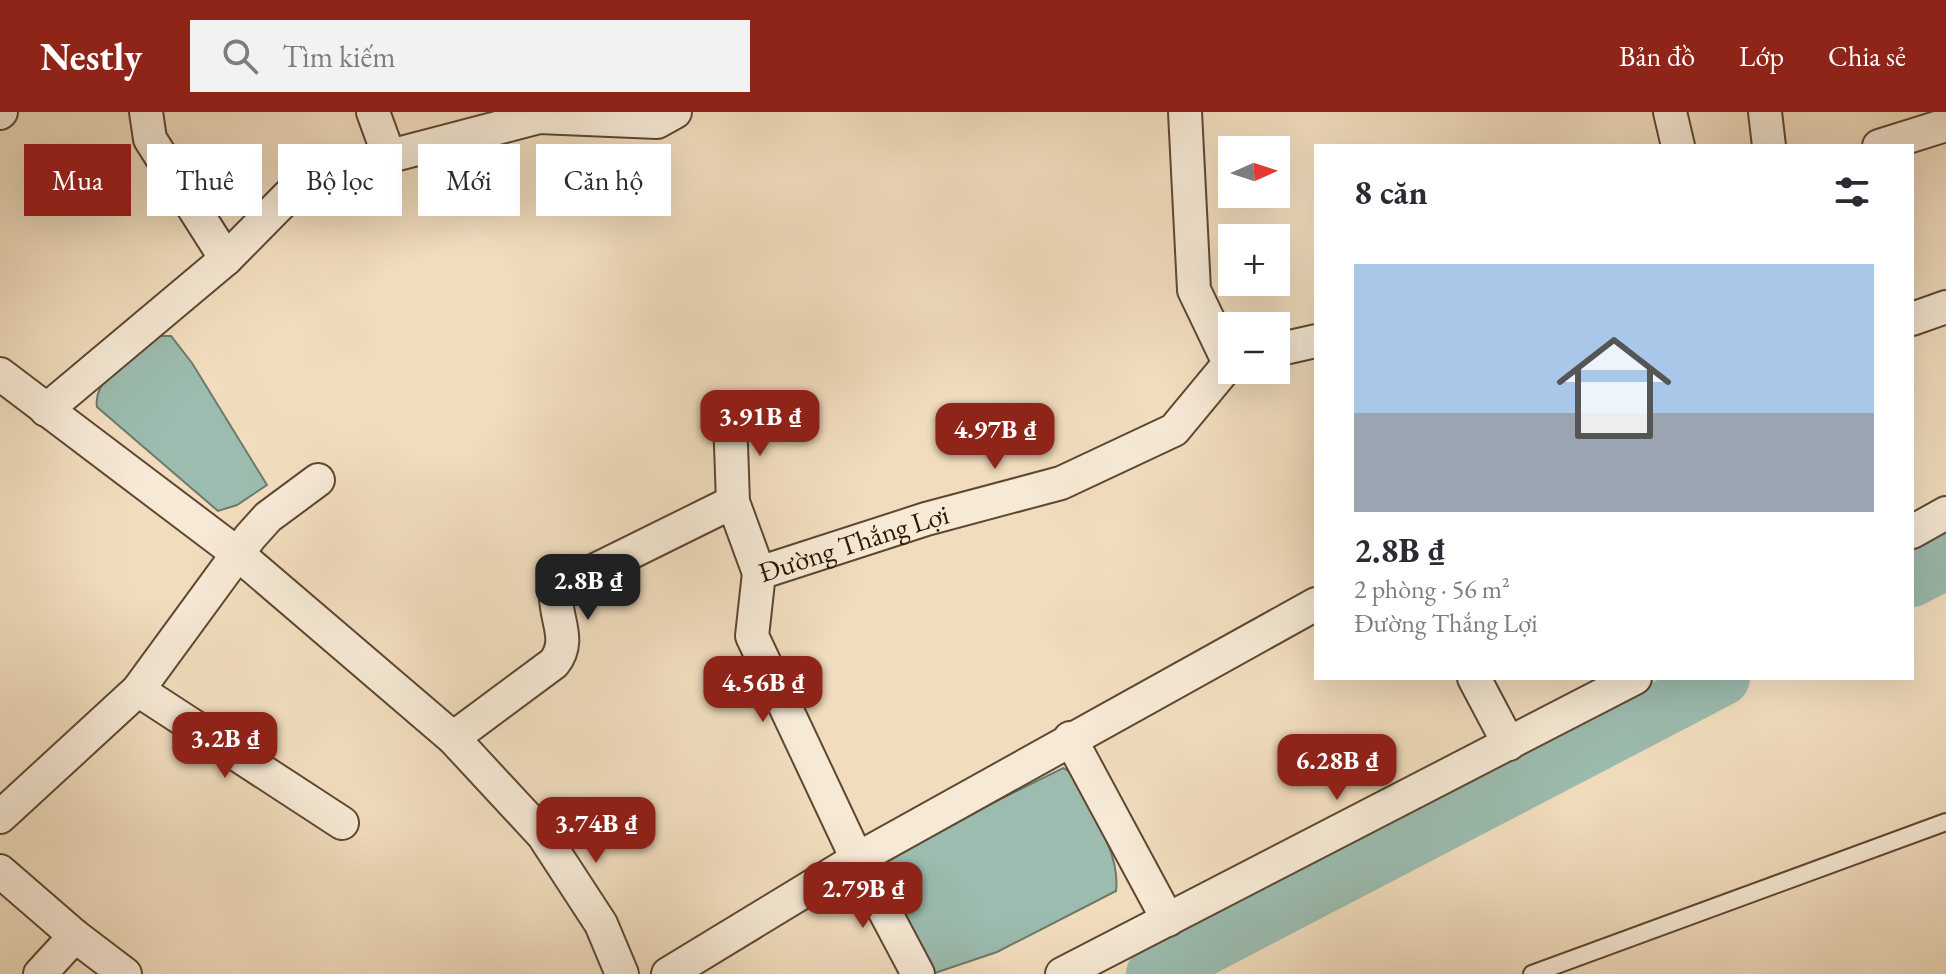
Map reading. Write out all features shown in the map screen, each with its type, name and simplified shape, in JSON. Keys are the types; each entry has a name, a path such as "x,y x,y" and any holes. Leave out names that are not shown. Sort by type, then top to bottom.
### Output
{"street":[{"path":"146,112 150,139 226,259"},
{"path":"373,112 385,144"},
{"path":"402,153 539,117 657,122 675,112"},
{"path":"1185,112 1194,290 1218,337"},
{"path":"1670,112 1678,144"},
{"path":"1765,112 1769,144"},
{"path":"1885,144 1946,125"},
{"path":"46,410 226,259 278,206"},
{"path":"1914,318 1946,307"},
{"path":"1290,347 1314,341"},
{"path":"0,374 238,554 453,738 543,835 601,924 622,974"},
{"name":"Đường Thắng Lợi","path":"730,417 733,502 759,573 926,519 1061,483 1174,430 1218,375"},
{"path":"0,817 138,690 268,517 318,480"},
{"path":"453,738 554,663 561,654 565,642 556,594 565,585 733,502"},
{"path":"1914,531 1946,513"},
{"path":"759,573 752,636 857,859 918,974"},
{"path":"668,974 857,859 1314,605"},
{"path":"1475,680 1509,744"},
{"path":"1062,974 1631,680"},
{"path":"138,690 342,823"},
{"path":"1070,738 1168,920"},
{"path":"0,871 75,936 125,974"},
{"path":"40,974 75,936"}],"lane":[{"path":"1532,974 1946,822"}],"shaded area":[{"path":"157,336 171,336 192,363 267,485 237,505 218,511 97,407 97,396 109,376"},
{"path":"1063,768 1069,771 1108,845 1116,876 1116,891 997,952 932,974 884,870 888,855"}],"waterway":[{"path":"1914,578 1946,561"},
{"path":"1154,974 1718,680"}]}
